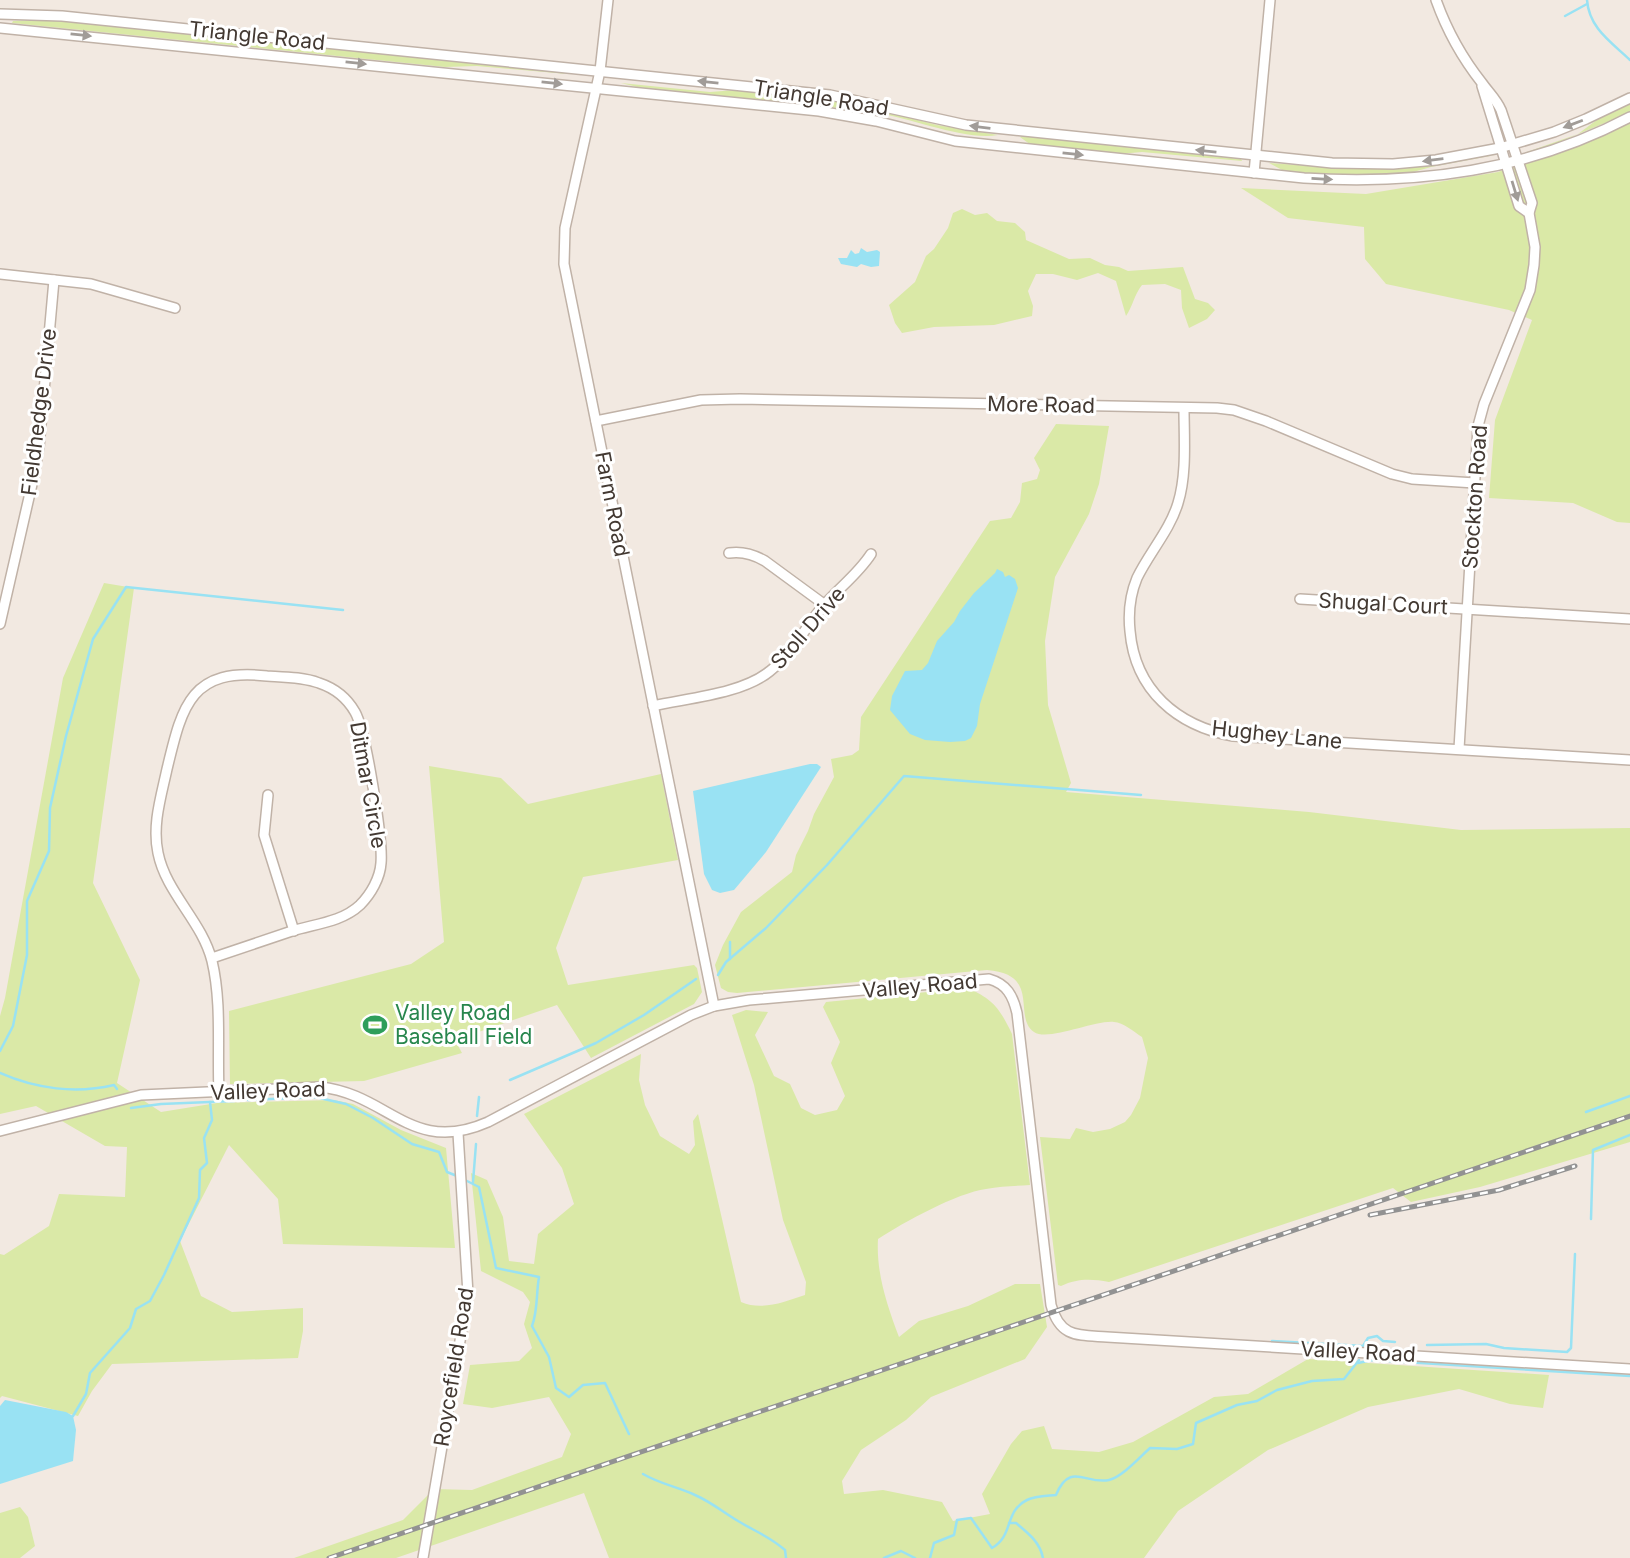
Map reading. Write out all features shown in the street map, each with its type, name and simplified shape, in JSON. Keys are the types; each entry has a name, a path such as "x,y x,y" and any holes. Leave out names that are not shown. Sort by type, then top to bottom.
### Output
{"street":[{"name":"Farm Road","path":"608,0 600,71 565,229 564,264 714,1006"},
{"path":"1254,173 1270,0"},
{"name":"Stockton Road","path":"1436,0 1442,17 1481,83 1498,104 1532,203 1529,213 1535,247 1530,290 1484,404 1478,426 1459,749"},
{"name":"Triangle Road","path":"0,14 62,16 830,95 939,121 974,126 1332,163 1393,164 1436,160 1500,148 1586,119 1630,98"},
{"name":"Triangle Road","path":"0,28 596,87 848,115 956,141 1331,180 1392,180 1450,175 1506,164 1592,135 1630,117"},
{"name":"Stockton Road","path":"1481,83 1520,206 1529,213"},
{"path":"0,274 91,284 175,308"},
{"name":"Fieldhedge Drive","path":"0,624 28,507 39,447 54,280"},
{"name":"More Road","path":"596,421 714,399 1234,410 1392,474 1412,479 1475,483"},
{"name":"Hughey Lane","path":"1184,408 1182,481 1178,506 1138,578 1129,610 1131,643 1137,664 1157,697 1188,722 1211,732 1233,736 1630,760"},
{"path":"729,553 755,555 825,605"},
{"name":"Stoll Drive","path":"653,706 737,688 763,677 791,650 825,605 858,572 871,554"},
{"name":"Shugal Court","path":"1300,599 1630,619"},
{"name":"Ditmar Circle","path":"212,958 339,918 351,912 372,890 378,876 381,862 380,841 362,730 351,705 323,684 311,680 252,674 230,675 212,681 187,702 176,732 156,820 158,853 163,869 212,958 217,986 219,1093"},
{"path":"268,795 264,835 294,931"},
{"name":"Valley Road","path":"0,1131 141,1096 333,1088 361,1097 416,1127 443,1134 458,1133 503,1114 676,1022 714,1006 750,1000 977,979 996,981 1006,988 1017,1013 1051,1305 1057,1322 1066,1331 1107,1337 1630,1369"},
{"name":"Roycefield Road","path":"424,1558 466,1317 468,1268 458,1133"}],"green space":[{"path":"47,20 567,74 477,66 445,67 12,23"},
{"path":"621,83 710,92 736,90 835,101 937,125 998,135 970,135 877,113 637,87"},
{"path":"1630,102 1630,112 1624,115 1547,147 1524,153 1578,134 1598,119"},
{"path":"1630,123 1630,523 1617,522 1573,503 1489,498 1495,420 1532,320 1509,310 1386,284 1365,259 1364,227 1288,218 1241,188 1366,194 1498,172"},
{"path":"1020,137 1242,161 1142,152 1119,154 1031,145"},
{"path":"1495,155 1399,176 1330,176 1284,171 1269,163 1352,169 1396,168"},
{"path":"962,209 975,215 987,213 997,221 1015,223 1025,232 1026,240 1069,259 1090,258 1128,271 1183,267 1195,299 1208,303 1215,310 1207,319 1189,328 1182,308 1181,290 1165,284 1142,285 1126,316 1116,281 1098,273 1077,280 1053,274 1036,274 1028,291 1033,306 1032,316 994,325 934,327 902,333 895,323 889,305 915,282 926,256 948,228 953,213"},
{"path":"1056,424 1109,426 1099,484 1089,514 1055,577 1045,641 1048,705 1071,783 1066,792 1309,812 1461,830 1630,828 1630,1142 1480,1187 1411,1202 1393,1188 1109,1282 1085,1280 1061,1286 1058,1285 1040,1137 1070,1139 1076,1128 1093,1132 1110,1129 1125,1122 1140,1098 1148,1058 1142,1037 1117,1022 1105,1022 1060,1033 1034,1032 1028,1025 1020,987 1014,979 1004,973 987,970 737,993 721,988 715,965 723,945 741,912 792,872 796,855 814,814 834,777 831,759 852,755 859,750 861,717 990,521 1011,518 1020,502 1022,483 1037,479 1040,470 1034,458"},
{"path":"104,583 134,588 93,883 140,980 117,1083 161,1112 217,1103 334,1100 353,1104 401,1130 446,1148 455,1248 283,1244 278,1199 229,1145 180,1241 201,1296 232,1312 303,1308 303,1331 298,1358 112,1364 78,1416 2,1396 0,1398 0,1254 4,1255 49,1226 59,1194 125,1197 127,1147 105,1146 36,1106 0,1114 0,1016 63,678"},
{"path":"429,766 501,778 528,804 661,774 678,860 583,877 556,948 568,985 694,965 702,992 694,1004 591,1058 557,1005 455,1040 462,1053 364,1081 230,1084 229,1011 411,964 444,942"},
{"path":"968,988 995,1006 1012,1034 1030,1185 992,1188 961,1196 878,1239 883,1289 899,1337 919,1321 968,1306 1015,1284 1040,1284 1047,1327 1025,1359 931,1397 906,1420 861,1450 842,1481 844,1494 883,1490 942,1502 953,1521 990,1514 982,1494 1011,1444 1022,1431 1044,1426 1052,1449 1099,1452 1133,1442 1214,1397 1248,1394 1308,1359 1549,1375 1543,1408 1510,1404 1459,1389 1368,1407 1268,1450 1178,1511 1144,1558 609,1558 584,1493 396,1558 294,1558 403,1520 434,1489 472,1490 562,1457 571,1434 549,1397 492,1408 463,1404 470,1365 519,1361 532,1348 524,1324 530,1302 523,1292 481,1271 471,1173 487,1180 503,1217 509,1261 534,1264 538,1234 574,1204 562,1168 524,1114 641,1054 639,1080 645,1105 660,1136 689,1154 695,1145 693,1121 698,1114 741,1302 757,1306 781,1303 805,1295 806,1282 783,1220 754,1085 732,1015 746,1010 768,1012 755,1035 774,1076 790,1084 801,1108 815,1115 837,1110 845,1096 831,1063 840,1042 823,1007 826,1002"},
{"path":"20,1507 28,1517 35,1546 20,1558 0,1558 0,1513"}],"water":[{"path":"861,248 867,252 880,252 879,266 861,264 857,267 841,264 838,258 847,258 851,250 855,254 859,253"},
{"path":"997,569 1003,572 1005,577 1009,575 1015,579 1018,588 980,704 977,726 971,738 950,742 925,740 910,734 890,710 892,696 905,671 922,670 928,663 937,641 974,593"},
{"path":"810,764 821,767 766,852 734,890 720,893 712,890 704,874 693,791"},
{"path":"5,1400 66,1412 73,1416 76,1430 73,1461 0,1484 0,1406"}],"waterway":[{"path":"1587,0 1596,27 1630,60"},
{"path":"1565,16 1587,4"},
{"path":"0,1051 13,1026 27,955 27,901 49,851 50,808 66,736 93,639 126,587 343,610"},
{"path":"718,975 726,962 766,928 827,865 904,776 1141,795"},
{"path":"730,942 730,959"},
{"path":"510,1080 596,1043 644,1015 696,979"},
{"path":"0,1073 28,1083 56,1088 85,1089 114,1085 117,1089"},
{"path":"1586,1112 1630,1096"},
{"path":"248,1100 315,1097 346,1104 412,1144 439,1152 447,1172 457,1176"},
{"path":"477,1116 479,1097"},
{"path":"131,1108 234,1101"},
{"path":"73,1416 86,1394 90,1373 130,1328 136,1309 150,1301 199,1198 200,1170 207,1163 204,1138 212,1120 210,1102"},
{"path":"1591,1219 1593,1150 1630,1135"},
{"path":"473,1182 476,1144"},
{"path":"463,1179 479,1187 496,1268 539,1277 532,1326 549,1357 556,1388 569,1397 583,1385 605,1383 629,1434"},
{"path":"1427,1345 1486,1344 1504,1348 1567,1352 1571,1348 1575,1254"},
{"path":"1272,1341 1363,1346 1368,1338 1377,1336 1383,1341 1395,1342"},
{"path":"930,1558 934,1543 954,1535 957,1520 971,1518 992,1548 1004,1537 1015,1510 1020,1505 1034,1498 1056,1495 1067,1479 1079,1477 1101,1481 1114,1478 1150,1448 1177,1449 1193,1444 1196,1423 1237,1405 1257,1401 1277,1390 1312,1381 1344,1379 1359,1360"},
{"path":"1358,1363 1372,1360 1630,1376"},
{"path":"643,1474 706,1501 779,1545 785,1550 786,1558"},
{"path":"1009,1523 1016,1523 1029,1534 1043,1558"},
{"path":"884,1558 901,1551 915,1558"}],"railway":[{"path":"329,1558 1630,1116"},
{"path":"1370,1215 1499,1190 1575,1166"}],"place":[{"name":"Valley Road Baseball Field","path":"375,1025"}]}
